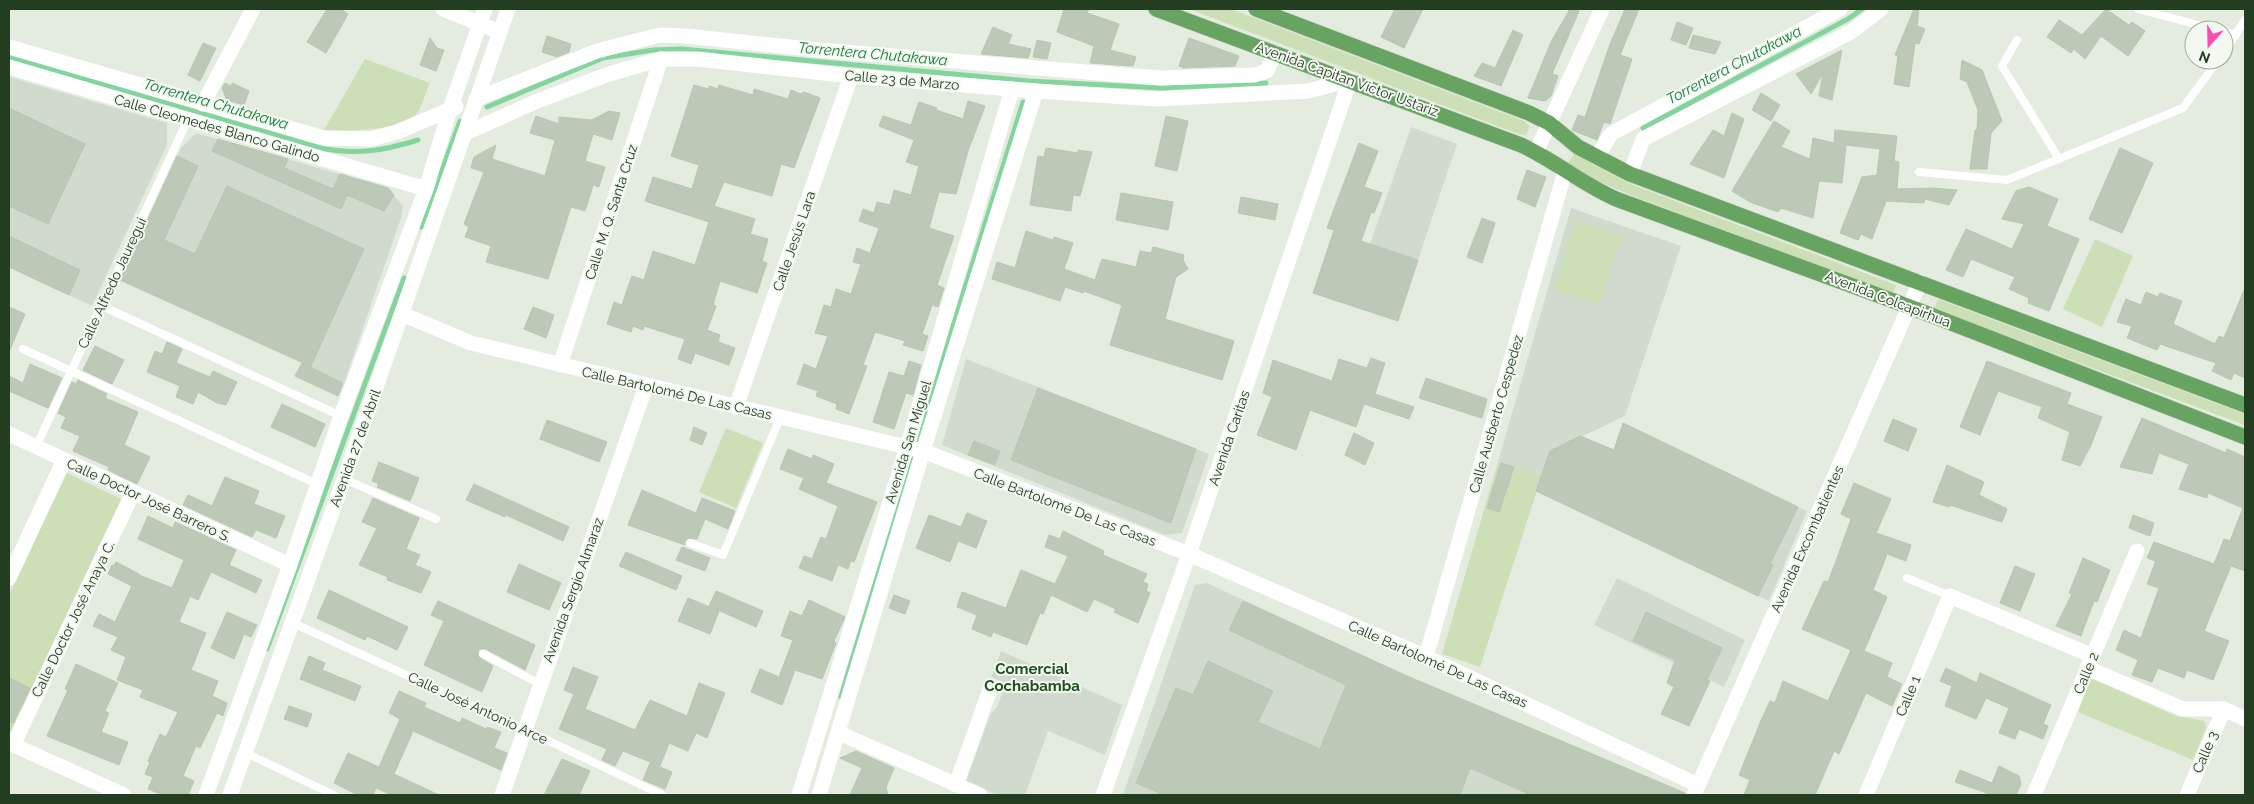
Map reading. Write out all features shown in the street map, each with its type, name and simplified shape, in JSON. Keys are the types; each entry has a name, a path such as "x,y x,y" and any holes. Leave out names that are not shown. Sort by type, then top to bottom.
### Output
{"main road":[{"name":"Avenida Capitan Víctor Ustariz","path":"1156,9 1350,80 1536,152"},
{"path":"1256,9 1529,113 1549,123"},
{"name":"Avenida Colcapirhua","path":"1549,123 1573,144 1630,174 2245,406"},
{"name":"Avenida Colcapirhua","path":"1536,152 1587,185 1616,199 1910,307 2245,437"}],"street":[{"path":"203,104 253,9"},
{"path":"443,9 500,32"},
{"name":"Avenida 27 de Abril","path":"206,795 290,565 341,416 426,189 450,109 485,9"},
{"name":"Avenida 27 de Abril","path":"230,795 419,267 508,9"},
{"path":"1536,152 1602,9"},
{"path":"1597,158 1611,134 1840,9"},
{"path":"1630,174 1643,139 1850,32 1881,9"},
{"path":"9,47 324,138 350,140 371,139 397,132 597,51 660,35 1160,78 1255,75 1267,71 1276,53"},
{"name":"Calle 23 de Marzo","path":"466,133 534,102 606,74 661,59 697,60 850,76 1157,99 1308,91 1350,80"},
{"name":"Calle M. Q. Santa Cruz","path":"560,365 661,59"},
{"name":"Calle Cleomedes Blanco Galindo","path":"9,67 426,189"},
{"name":"Calle Jesús Lara","path":"736,407 850,76"},
{"name":"Avenida Caritas","path":"1103,795 1189,554 1350,80"},
{"name":"Avenida San Miguel","path":"799,795 906,447 1012,89"},
{"name":"Avenida San Miguel","path":"819,795 922,451 1036,91"},
{"name":"Calle Ausberto Cespedez","path":"1426,657 1565,171"},
{"path":"400,260 419,267"},
{"name":"Avenida Excombatientes","path":"1696,790 1920,282"},
{"name":"Calle Bartolomé De Las Casas","path":"402,314 471,343 922,451 1189,554 1426,657 1696,790"},
{"name":"Avenida Sergio Almaraz","path":"502,795 646,386"},
{"name":"Calle Doctor José Barrero S.","path":"9,434 290,565"},
{"path":"9,578 64,460"},
{"name":"Calle Doctor José Anaya C.","path":"11,744 133,493"},
{"name":"Calle 2","path":"2034,795 2137,551"},
{"path":"1950,596 2090,662 2183,709 2224,709 2245,719"},
{"name":"Calle 1","path":"1870,794 1950,596"},
{"path":"956,785 989,692"},
{"name":"Calle 3","path":"2187,795 2224,709"},
{"path":"839,733 980,795"},
{"path":"11,744 124,795"}],"lane":[{"path":"2138,9 2184,21"},
{"path":"2234,38 2245,20"},
{"path":"2017,40 2002,66 2059,159"},
{"path":"1919,172 2007,180 2183,108 2211,70"},
{"name":"Calle Alfredo Jauregui","path":"36,447 188,119"},
{"path":"102,306 341,416"},
{"path":"23,349 317,484"},
{"path":"690,543 722,555 780,418"},
{"path":"344,479 436,519"},
{"path":"1907,578 1950,596"},
{"name":"Calle José Antonio Arce","path":"293,623 524,729 662,795"},
{"path":"483,654 540,684"},
{"path":"246,753 334,795"}],"shaded area":[{"path":"9,77 167,123 167,145 92,306 9,267"},
{"path":"1411,127 1457,144 1418,260 1370,244"},
{"path":"196,133 388,188 403,206 401,218 344,383 120,280 181,148"},
{"path":"1571,208 1681,246 1625,416 1581,437 1614,450 1623,423 1807,511 1769,601 1536,491 1541,475 1498,462"},
{"path":"966,359 1209,454 1182,533 1165,535 942,445"},
{"path":"1617,578 1745,640 1724,687 1594,625"},
{"path":"1207,583 1407,676 1679,790 1678,795 1123,795 1195,585"},
{"path":"1001,651 1122,705 1105,755 1048,731 1025,795 998,795 966,782 991,713 997,707 1006,683 991,677"}],"green space":[{"path":"1189,9 1231,9 1524,121 1530,127 1526,135 1518,134"},
{"path":"365,59 430,83 418,112 410,119 388,127 360,130 324,130"},
{"path":"1574,154 1633,185 1896,285 1893,294 1600,182 1568,163"},
{"path":"1576,221 1622,236 1599,305 1554,289"},
{"path":"2095,239 2133,256 2102,327 2063,309"},
{"path":"1938,299 2245,414 2245,425 1934,309"},
{"path":"726,428 763,443 736,508 699,492"},
{"path":"1498,462 1542,475 1480,667 1442,654"},
{"path":"67,473 121,499 10,734 9,595"},
{"path":"2093,679 2176,716 2205,721 2206,728 2193,760 2078,712 2088,683"}],"building":[{"path":"327,9 341,9 348,14 326,53 307,42"},
{"path":"1064,9 1089,9 1087,13 1119,24 1110,50 1136,57 1133,66 1090,63 1094,46 1057,32"},
{"path":"1395,9 1423,9 1404,48 1381,37"},
{"path":"1570,9 1579,11 1552,74 1558,76 1551,96 1545,101 1528,98 1551,42"},
{"path":"1625,9 1639,9 1620,55 1632,59 1610,124 1604,122 1597,140 1572,130 1578,115 1585,117 1609,47"},
{"path":"1914,9 1919,9 1917,26 1925,29 1919,44 1915,43 1909,87 1894,84 1898,56 1895,55"},
{"path":"2106,9 2129,25 2132,22 2145,31 2128,56 2101,36 2085,59 2074,49 2071,53 2047,37 2059,20 2082,35"},
{"path":"1677,22 1693,28 1686,45 1671,40"},
{"path":"993,27 1012,35 1008,44 1031,49 1028,58 981,54"},
{"path":"1513,30 1523,35 1501,86 1474,76 1482,63 1495,68"},
{"path":"1693,35 1721,42 1715,54 1689,48"},
{"path":"547,36 571,44 569,52 557,57 542,52"},
{"path":"430,38 437,48 444,50 436,71 420,65"},
{"path":"1189,38 1239,56 1235,66 1184,68 1179,66"},
{"path":"1037,40 1051,43 1047,59 1033,57"},
{"path":"203,43 216,48 200,81 188,75"},
{"path":"1842,50 1832,100 1819,96 1823,73 1811,94 1796,74"},
{"path":"1962,60 1982,70 2002,121 1991,133 1987,169 1970,169 1975,130 1977,130 1978,110 1967,82 1960,79"},
{"path":"225,83 231,86 232,83 249,91 244,105 227,100 222,88"},
{"path":"694,85 718,89 719,85 753,95 754,89 788,99 791,90 801,94 804,92 820,98 794,168 781,164 772,196 724,182 714,206 755,219 750,234 768,239 762,261 767,263 757,293 720,281 713,305 716,306 707,330 720,335 718,342 735,348 729,365 695,353 691,364 678,359 685,339 644,326 643,330 633,326 631,332 607,324 614,302 622,305 632,276 644,280 653,251 695,265 709,222 645,201 653,177 692,189 699,165 671,156"},
{"path":"1761,93 1780,105 1771,121 1752,110"},
{"path":"968,101 985,106 968,151 956,194 939,192 929,228 954,236 937,285 944,288 938,307 932,305 922,334 928,336 923,351 903,345 905,341 875,332 863,365 867,366 849,414 836,409 837,404 816,396 818,391 797,384 804,364 816,369 828,336 815,333 824,305 831,307 836,289 851,294 861,264 853,262 857,248 870,253 879,228 859,221 863,209 874,213 877,202 890,205 894,190 911,195 919,166 906,162 914,140 879,126 883,116 911,125 919,102 963,119"},
{"path":"9,108 85,144 48,224 9,206"},
{"path":"609,111 620,113 612,140 593,134 585,161 605,167 599,187 593,185 585,211 571,207 548,279 486,262 491,246 465,237 469,227 464,224 484,172 471,168 474,157 496,145 492,159 545,176 555,140 530,133 536,116 559,124 559,117 592,120"},
{"path":"1732,113 1744,119 1724,178 1690,164 1713,130 1724,136"},
{"path":"1166,116 1188,121 1177,171 1155,166"},
{"path":"1774,121 1790,131 1781,147 1810,159 1813,138 1834,143 1835,130 1897,136 1894,161 1899,162 1897,189 1933,188 1957,190 1949,205 1925,199 1924,203 1886,201 1872,239 1861,234 1858,240 1840,233 1862,177 1877,175 1880,149 1846,145 1842,183 1819,181 1813,218 1781,208 1778,212 1750,202 1732,191"},
{"path":"218,139 288,159 284,168 333,189 340,174 388,188 394,195 384,211 347,195 341,209 212,151"},
{"path":"1359,143 1378,151 1364,187 1382,193 1374,213 1371,212 1361,241 1418,260 1398,321 1313,293 1334,230 1327,228"},
{"path":"1046,148 1078,153 1078,150 1092,152 1080,196 1073,195 1071,211 1030,205 1038,156 1044,157"},
{"path":"2120,148 2153,163 2122,233 2089,219"},
{"path":"177,156 198,166 164,240 195,254 227,186 364,249 311,366 120,280"},
{"path":"1527,170 1546,177 1535,207 1517,199"},
{"path":"2029,187 2058,199 2047,226 2079,239 2049,311 2028,303 2029,298 2009,289 2015,277 1971,259 1963,277 1946,270 1966,229 2012,249 2024,224 2002,219 2016,191"},
{"path":"1121,193 1173,202 1168,230 1116,220"},
{"path":"1241,197 1278,204 1275,220 1238,213"},
{"path":"1482,218 1495,223 1482,263 1467,257"},
{"path":"1026,231 1053,240 1054,237 1073,243 1064,269 1095,280 1102,259 1136,267 1140,251 1151,253 1153,247 1184,255 1183,260 1188,269 1176,277 1165,319 1234,341 1222,380 1110,345 1122,305 1084,291 1083,293 1065,287 1060,301 992,279 997,262 1015,268"},
{"path":"9,236 80,270 69,295 9,267"},
{"path":"2245,288 2245,378 2234,373 2231,380 2212,371 2216,363 2160,344 2157,350 2127,338 2132,326 2117,322 2126,299 2141,305 2146,292 2158,297 2160,293 2182,301 2173,324 2215,344 2219,336 2224,338"},
{"path":"9,307 25,314 9,352"},
{"path":"533,307 554,315 546,338 524,329"},
{"path":"167,342 182,349 176,363 210,377 213,371 237,382 226,405 217,403 198,392 193,404 176,397 180,386 147,372 155,351 162,354"},
{"path":"95,346 124,360 112,384 83,370"},
{"path":"1371,358 1385,363 1375,394 1414,407 1409,419 1364,404 1356,427 1310,410 1296,450 1257,435 1272,397 1263,393 1273,360 1332,381 1339,359 1367,368"},
{"path":"909,361 921,365 913,395 906,393 894,429 873,422 889,372 904,376"},
{"path":"1987,361 2071,393 2067,404 2102,417 2080,466 2062,460 2070,432 2038,418 2042,407 1998,391 1980,435 1960,427"},
{"path":"302,363 343,383 338,396 295,376"},
{"path":"30,364 62,378 48,408 9,391 9,376 23,383"},
{"path":"1426,378 1487,399 1482,418 1419,398"},
{"path":"78,380 107,394 105,398 138,412 124,445 150,457 137,484 108,470 109,467 73,451 80,436 61,428 66,417 58,413 72,382 76,384"},
{"path":"1038,388 1196,449 1171,523 1011,460"},
{"path":"282,404 325,424 315,447 271,427"},
{"path":"2142,418 2226,453 2227,449 2245,457 2245,571 2231,566 2204,631 2229,641 2213,680 2187,670 2184,678 2158,668 2152,682 2132,675 2138,660 2116,650 2124,630 2141,638 2159,588 2147,584 2156,561 2147,558 2154,542 2214,564 2224,539 2230,541 2243,508 2208,493 2207,498 2179,489 2189,464 2159,453 2152,474 2120,467"},
{"path":"1893,419 1917,429 1908,451 1884,441"},
{"path":"547,420 607,442 599,462 540,439"},
{"path":"1623,423 1798,507 1770,564 1773,565 1758,596 1536,491 1550,451 1580,436 1614,450"},
{"path":"694,427 707,433 702,445 690,440"},
{"path":"1354,433 1374,443 1365,465 1345,455"},
{"path":"974,441 1000,451 995,465 968,455"},
{"path":"788,449 812,459 813,455 834,464 826,483 877,502 854,562 851,561 848,569 838,565 832,581 799,568 804,556 812,559 821,537 826,539 838,506 799,489 804,478 780,469"},
{"path":"379,462 419,478 410,501 377,487 379,484 372,481"},
{"path":"1501,463 1514,467 1499,512 1487,508"},
{"path":"1947,465 1984,482 1979,495 2007,509 2002,522 1950,505 1949,507 1933,502"},
{"path":"225,477 259,491 254,504 285,516 276,538 256,530 252,537 183,505 188,495 212,506"},
{"path":"1854,483 1891,499 1876,533 1911,545 1906,561 1887,554 1873,590 1887,597 1864,651 1892,663 1887,677 1902,684 1892,706 1866,693 1839,754 1834,751 1815,795 1744,795 1750,780 1739,775 1770,701 1775,703 1783,681 1828,701 1851,650 1802,629 1824,581 1828,582 1851,519 1841,514"},
{"path":"474,484 569,527 563,541 506,515 505,517 466,500"},
{"path":"642,490 696,513 702,498 735,511 728,529 705,519 697,539 689,538 685,541 685,545 628,525"},
{"path":"373,498 419,518 406,549 420,555 415,565 431,572 421,593 387,580 388,577 359,565 377,528 362,522"},
{"path":"967,513 987,521 976,548 958,541 950,562 916,548 929,515 961,527"},
{"path":"2133,515 2154,523 2150,536 2129,528"},
{"path":"148,516 173,528 175,522 236,550 229,565 262,580 256,593 211,572 198,600 190,596 179,622 206,633 191,670 218,681 212,696 227,703 223,716 217,713 200,748 196,746 183,776 194,781 188,795 163,795 148,789 153,777 145,774 150,762 148,761 160,734 166,737 178,712 140,697 143,690 117,680 126,657 111,650 118,637 93,626 99,614 115,622 132,586 108,574 112,565 114,566 116,562 139,575 172,588 184,560 138,539"},
{"path":"1063,531 1104,551 1103,555 1147,574 1143,582 1148,584 1146,591 1150,593 1138,623 1114,612 1116,609 1094,599 1087,612 1051,595 1043,614 1040,613 1027,645 993,632 991,637 972,629 977,615 957,607 962,592 1006,608 1021,570 1055,584 1068,556 1045,547 1049,535 1060,539"},
{"path":"682,547 710,558 705,571 676,560"},
{"path":"626,552 682,576 676,590 619,566"},
{"path":"2083,558 2110,570 2097,602 2094,601 2081,636 2056,626 2072,594 2069,593"},
{"path":"519,564 561,583 549,610 507,592"},
{"path":"2015,566 2035,574 2020,611 2000,603"},
{"path":"329,590 408,627 397,650 367,636 365,640 317,618"},
{"path":"716,591 763,611 756,627 709,606"},
{"path":"894,595 910,601 905,614 889,608"},
{"path":"688,598 719,611 710,634 678,621"},
{"path":"809,600 845,617 834,641 836,643 822,679 795,670 782,705 751,692 760,669 779,677 793,640 781,636 790,611 802,616"},
{"path":"438,601 535,645 525,670 486,649 480,649 478,652 479,657 493,666 482,692 424,665 444,621 431,615"},
{"path":"1243,601 1407,676 1685,793 1685,795 1531,795 1470,768 1460,795 1164,795 1136,783 1176,688 1193,695 1208,661 1273,691 1258,722 1320,749 1346,685 1229,630"},
{"path":"227,612 257,625 251,637 244,634 234,659 211,648"},
{"path":"1646,612 1722,648 1707,680 1710,681 1689,726 1661,714 1674,687 1667,683 1675,660 1633,641"},
{"path":"309,656 325,663 322,670 361,686 355,701 300,679"},
{"path":"76,664 118,683 105,711 109,713 101,732 128,742 119,765 47,736 68,690 65,689"},
{"path":"573,667 598,677 585,709 635,730 650,700 687,716 699,683 725,693 707,738 696,733 688,751 669,743 660,766 623,751 615,766 602,760 607,749 559,729 574,694 564,690"},
{"path":"1946,668 1977,683 1980,673 2051,705 2043,724 2048,726 2043,739 2019,729 2015,739 1999,733 2009,708 1986,698 1976,719 1945,706 1952,686 1940,681"},
{"path":"9,678 30,688 13,723 9,721"},
{"path":"399,691 426,703 424,707 460,723 462,718 486,729 487,727 501,732 494,748 507,753 501,770 413,731 394,774 439,795 392,795 376,788 373,795 358,795 334,783 348,753 379,767 400,719 389,713"},
{"path":"289,706 312,714 307,727 284,719"},
{"path":"856,751 894,768 886,787 888,795 850,795 862,768 840,758"},
{"path":"562,759 590,771 579,795 544,795"},
{"path":"650,763 672,772 665,789 643,780"},
{"path":"1999,766 2019,776 2021,784 2016,795 1986,795 1987,793 1955,782 1960,770 1992,783"}],"waterway":[{"name":"Torrentera Chutakawa","path":"1643,128 1848,19 1862,9"},
{"name":"Torrentera Chutakawa","path":"487,107 603,58 653,50 682,49 1029,81 1162,88 1266,83"},
{"name":"Torrentera Chutakawa","path":"9,57 320,148 369,151 418,140"},
{"path":"917,442 1023,102"},
{"path":"421,227 460,121"},
{"path":"267,649 404,278"},
{"path":"841,697 912,459"}],"district":[{"name":"Comercial Cochabamba","path":"1032,678"}]}
